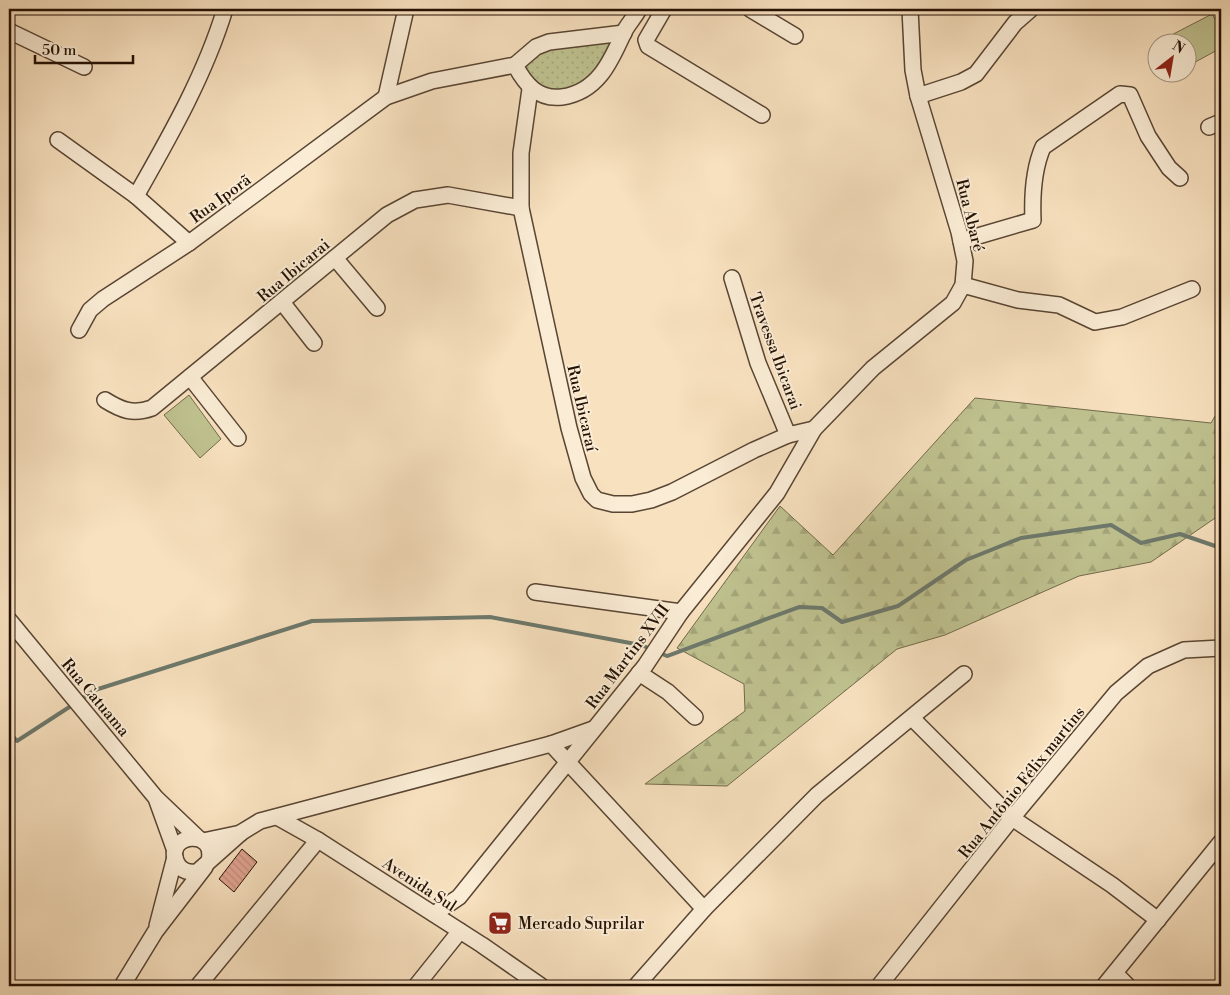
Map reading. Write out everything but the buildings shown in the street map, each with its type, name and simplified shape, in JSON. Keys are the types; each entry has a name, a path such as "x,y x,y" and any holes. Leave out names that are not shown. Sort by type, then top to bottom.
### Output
{"street":[{"path":"386,97 406,9"},
{"path":"624,33 540,44 515,65 530,89 540,94 557,98 585,90 599,78 612,59 624,33 639,9"},
{"path":"664,9 646,40 648,46 762,115"},
{"path":"750,9 796,36"},
{"name":"Rua Abaré","path":"910,9 911,53 918,96 962,241 965,261 964,285"},
{"path":"918,96 962,82 976,74 1015,23 1031,9"},
{"path":"136,196 169,139 194,88 221,10"},
{"path":"9,31 84,67"},
{"name":"Rua Iporã","path":"79,330 84,319 96,304 189,243 386,97 432,81 515,65"},
{"name":"Rua Ibicaraí","path":"530,89 521,153 521,208 578,464 587,487 597,500 623,505 651,500 672,492 754,450 788,435 814,429"},
{"path":"962,241 1033,220 1032,198 1038,158 1043,148 1120,94 1130,95 1140,122 1158,153 1180,178"},
{"path":"58,140 136,196 189,243"},
{"name":"Rua Ibicarai","path":"105,400 122,410 142,412 152,408 387,215 414,200 448,195 521,208"},
{"path":"335,258 377,308"},
{"name":"Travessa Ibicarai","path":"732,278 758,362 788,435"},
{"path":"814,429 873,368 953,303 964,285 1018,300 1060,306 1095,322 1122,316 1192,289"},
{"path":"282,302 314,343"},
{"path":"190,377 238,438"},
{"name":"Rua Martins XVII","path":"155,932 207,864 242,832 260,821 552,744 594,728 642,670 681,612 777,493 814,429"},
{"path":"536,592 681,612"},
{"name":"Rua Catuama","path":"9,620 156,798 201,840"},
{"name":"Rua Antônio Félix martins","path":"880,986 1012,818 1116,694 1148,666 1184,650 1211,647 1221,648"},
{"path":"642,670 695,717"},
{"path":"636,986 704,909 817,795 964,674"},
{"path":"912,718 1012,818 1112,885 1158,920"},
{"path":"434,914 459,897 594,728"},
{"path":"552,744 704,909"},
{"name":"Rua Catuama","path":"156,798 175,854"},
{"name":"Avenida Sul","path":"277,817 318,840 434,914 541,986"},
{"name":"Rua Martins XVII","path":"201,840 242,832"},
{"path":"122,986 155,932 175,854 181,841 192,837 201,840 209,850 207,864 197,872 186,871 180,868 175,854"},
{"path":"198,986 318,840"},
{"path":"1104,986 1221,842"},
{"path":"416,986 455,928 459,897"},
{"path":"1115,972 1128,986"}],"green space":[{"path":"1212,14 1221,30 1221,48 1198,61 1198,32 1177,32"},
{"path":"628,31 595,81 566,91 524,91 522,68 536,48"},
{"path":"189,395 221,439 200,458 164,415"},
{"path":"975,398 1211,423 1221,406 1221,514 1151,562 1079,576 945,635 897,649 727,786 645,784 745,711 744,684 677,648 780,506 833,555"}],"waterway":[{"path":"660,653 667,656 799,607 822,608 842,622 898,606 966,560 1021,538 1111,525 1141,543 1180,534 1221,548"},
{"path":"80,700 95,690 312,621 490,617 641,645 651,649"},
{"path":"9,732 17,741 74,704"}],"place":[{"name":"Mercado Suprilar","path":"500,923"}]}
